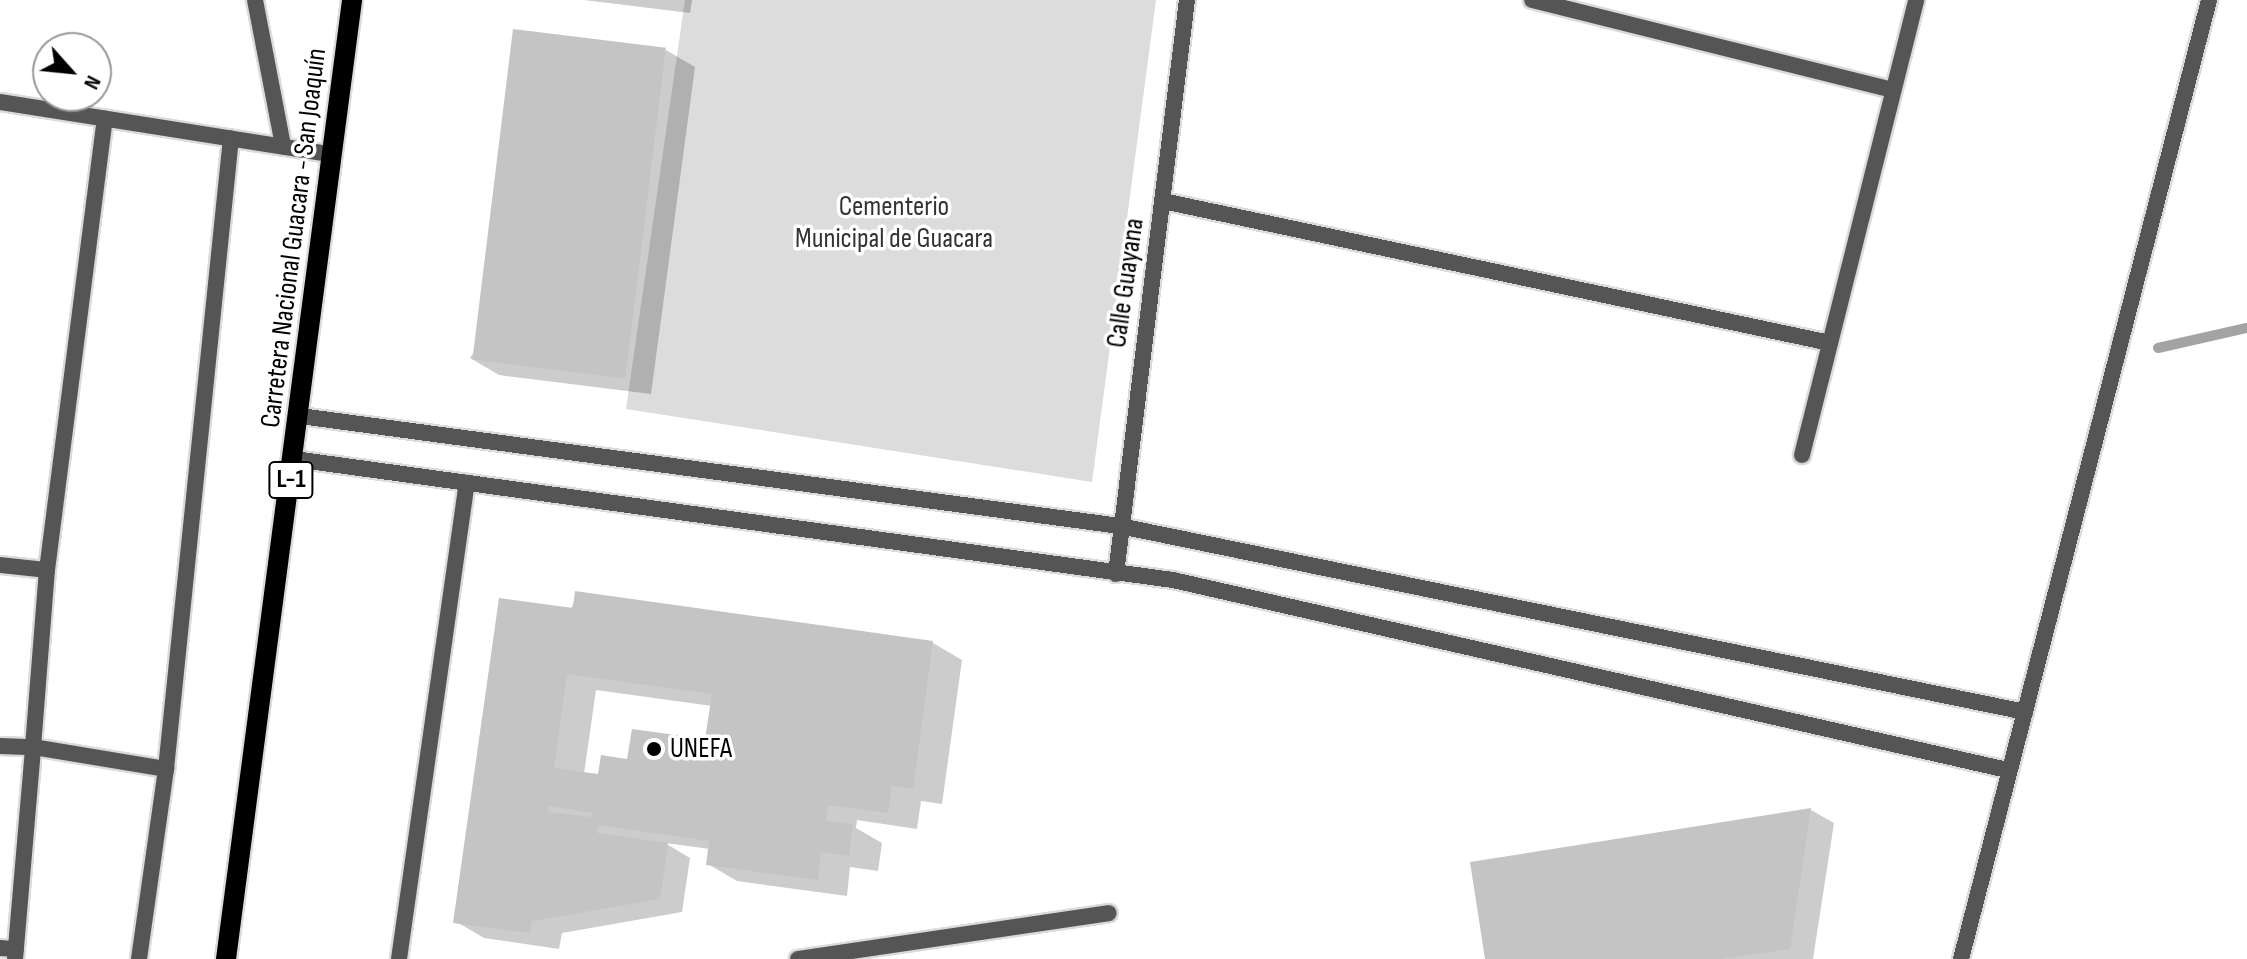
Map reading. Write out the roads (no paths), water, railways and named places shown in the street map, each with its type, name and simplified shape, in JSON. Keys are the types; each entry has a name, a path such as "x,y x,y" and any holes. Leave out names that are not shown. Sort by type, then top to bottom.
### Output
{"main road":[{"name":"Carretera Nacional Guacara - San Joaquín","path":"226,959 300,416 352,0"}],"street":[{"path":"255,0 283,146"},
{"name":"Calle Guayana","path":"1116,574 1187,0"},
{"path":"1532,0 1893,90"},
{"path":"1802,455 1916,0"},
{"path":"1961,959 2007,770 2025,712 2209,0"},
{"path":"0,102 333,155"},
{"path":"10,952 33,747 47,570 105,119"},
{"path":"139,959 166,769 231,138"},
{"path":"1163,201 1830,343"},
{"path":"300,416 1120,526 2025,712"},
{"path":"294,459 1173,580 2007,770"},
{"path":"399,959 467,483"},
{"path":"0,565 47,570"},
{"path":"0,746 33,747 166,769"},
{"path":"798,959 1109,913"}],"waterway":[{"path":"2158,348 2247,328"}],"place":[{"name":"UNEFA","path":"654,749"}],"park label":[{"name":"Cementerio Municipal de Guacara","path":"894,223"}]}
